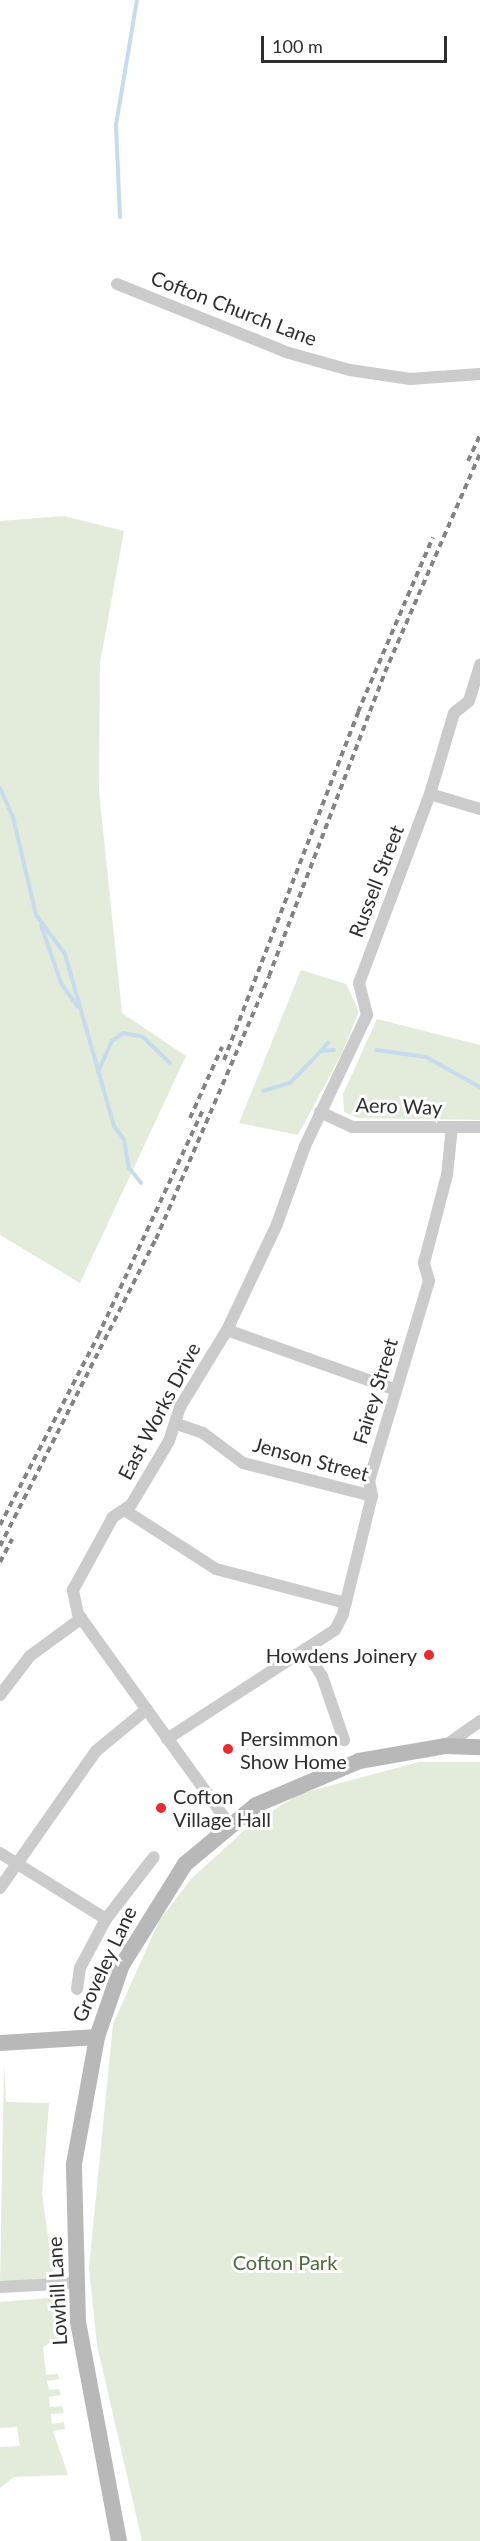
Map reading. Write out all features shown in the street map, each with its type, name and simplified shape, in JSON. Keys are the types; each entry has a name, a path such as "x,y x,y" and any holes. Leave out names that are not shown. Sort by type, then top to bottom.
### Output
{"main road":[{"name":"Groveley Lane","path":"0,2043 97,2037 122,1965 150,1913 185,1864 229,1824 295,1784 359,1761 445,1746 480,1747"},
{"name":"Lowhill Lane","path":"97,2037 74,2164 76,2283 82,2354 119,2541"}],"street":[{"name":"Cofton Church Lane","path":"117,284 289,354 350,370 410,379 480,374"},
{"name":"Russell Street","path":"320,1112 367,1015 359,983 430,794 454,713 474,703 480,665"},
{"path":"430,794 480,809"},
{"name":"Aero Way","path":"320,1112 352,1127 480,1127"},
{"name":"East Works Drive","path":"229,1824 73,1606 77,1578 113,1517 126,1511 177,1424 180,1407 205,1357 227,1330 277,1224 281,1202 320,1112"},
{"name":"Fairey Street","path":"167,1739 334,1630 346,1603 372,1496 369,1481 429,1281 424,1263 447,1175 452,1127"},
{"path":"227,1330 396,1390"},
{"name":"Jenson Street","path":"177,1424 203,1433 243,1463 372,1496"},
{"path":"126,1511 216,1569 346,1603"},
{"path":"0,1695 30,1656 82,1618"},
{"path":"305,1649 322,1676 344,1740"},
{"path":"0,1888 105,1741 147,1709"},
{"path":"445,1746 480,1721"},
{"path":"0,1853 106,1919"},
{"path":"77,1989 80,1968 106,1919 154,1857"},
{"path":"0,2288 76,2283"}],"green space":[{"path":"64,516 124,531 100,663 99,791 122,1013 186,1056 80,1283 0,1235 0,521"},
{"path":"301,970 346,984 359,1011 342,1053 298,1135 239,1123"},
{"path":"377,1019 480,1045 480,1120 358,1118 344,1112 343,1094"},
{"name":"Cofton Park","path":"419,1762 480,1762 480,2541 142,2541 97,2345 89,2268 113,2024 159,1921 191,1879 249,1826 299,1794"},
{"path":"4,2064 6,2102 49,2103 42,2194 54,2280 0,2283"},
{"path":"58,2297 60,2336 43,2347 46,2375 58,2374 59,2379 47,2381 49,2390 59,2389 61,2395 49,2397 50,2407 62,2406 64,2413 51,2414 52,2424 64,2422 65,2429 53,2431 68,2475 14,2477 0,2488 0,2447 20,2446 17,2427 0,2428 0,2302"}],"waterway":[{"path":"120,217 116,125 137,0"},
{"path":"0,788 13,817 36,915 65,954 114,1126 124,1140 129,1168 141,1183"},
{"path":"41,925 61,983 78,1007"},
{"path":"98,1072 112,1041 123,1033 143,1037 170,1063"},
{"path":"321,1051 328,1043"},
{"path":"263,1091 290,1083 321,1051 334,1050"},
{"path":"376,1050 426,1057 480,1087"}],"railway":[{"path":"468,461 480,435"},
{"path":"0,1546 156,1239 269,976 385,672 480,453"},
{"path":"224,1060 358,712 433,537"},
{"path":"190,1118 222,1047"},
{"path":"0,1525 98,1336 203,1110"},
{"path":"0,1562 12,1539"}],"place":[{"name":"Howdens Joinery","path":"429,1655"},
{"name":"Persimmon Show Home","path":"228,1749"},
{"name":"Cofton Village Hall","path":"161,1808"}]}
